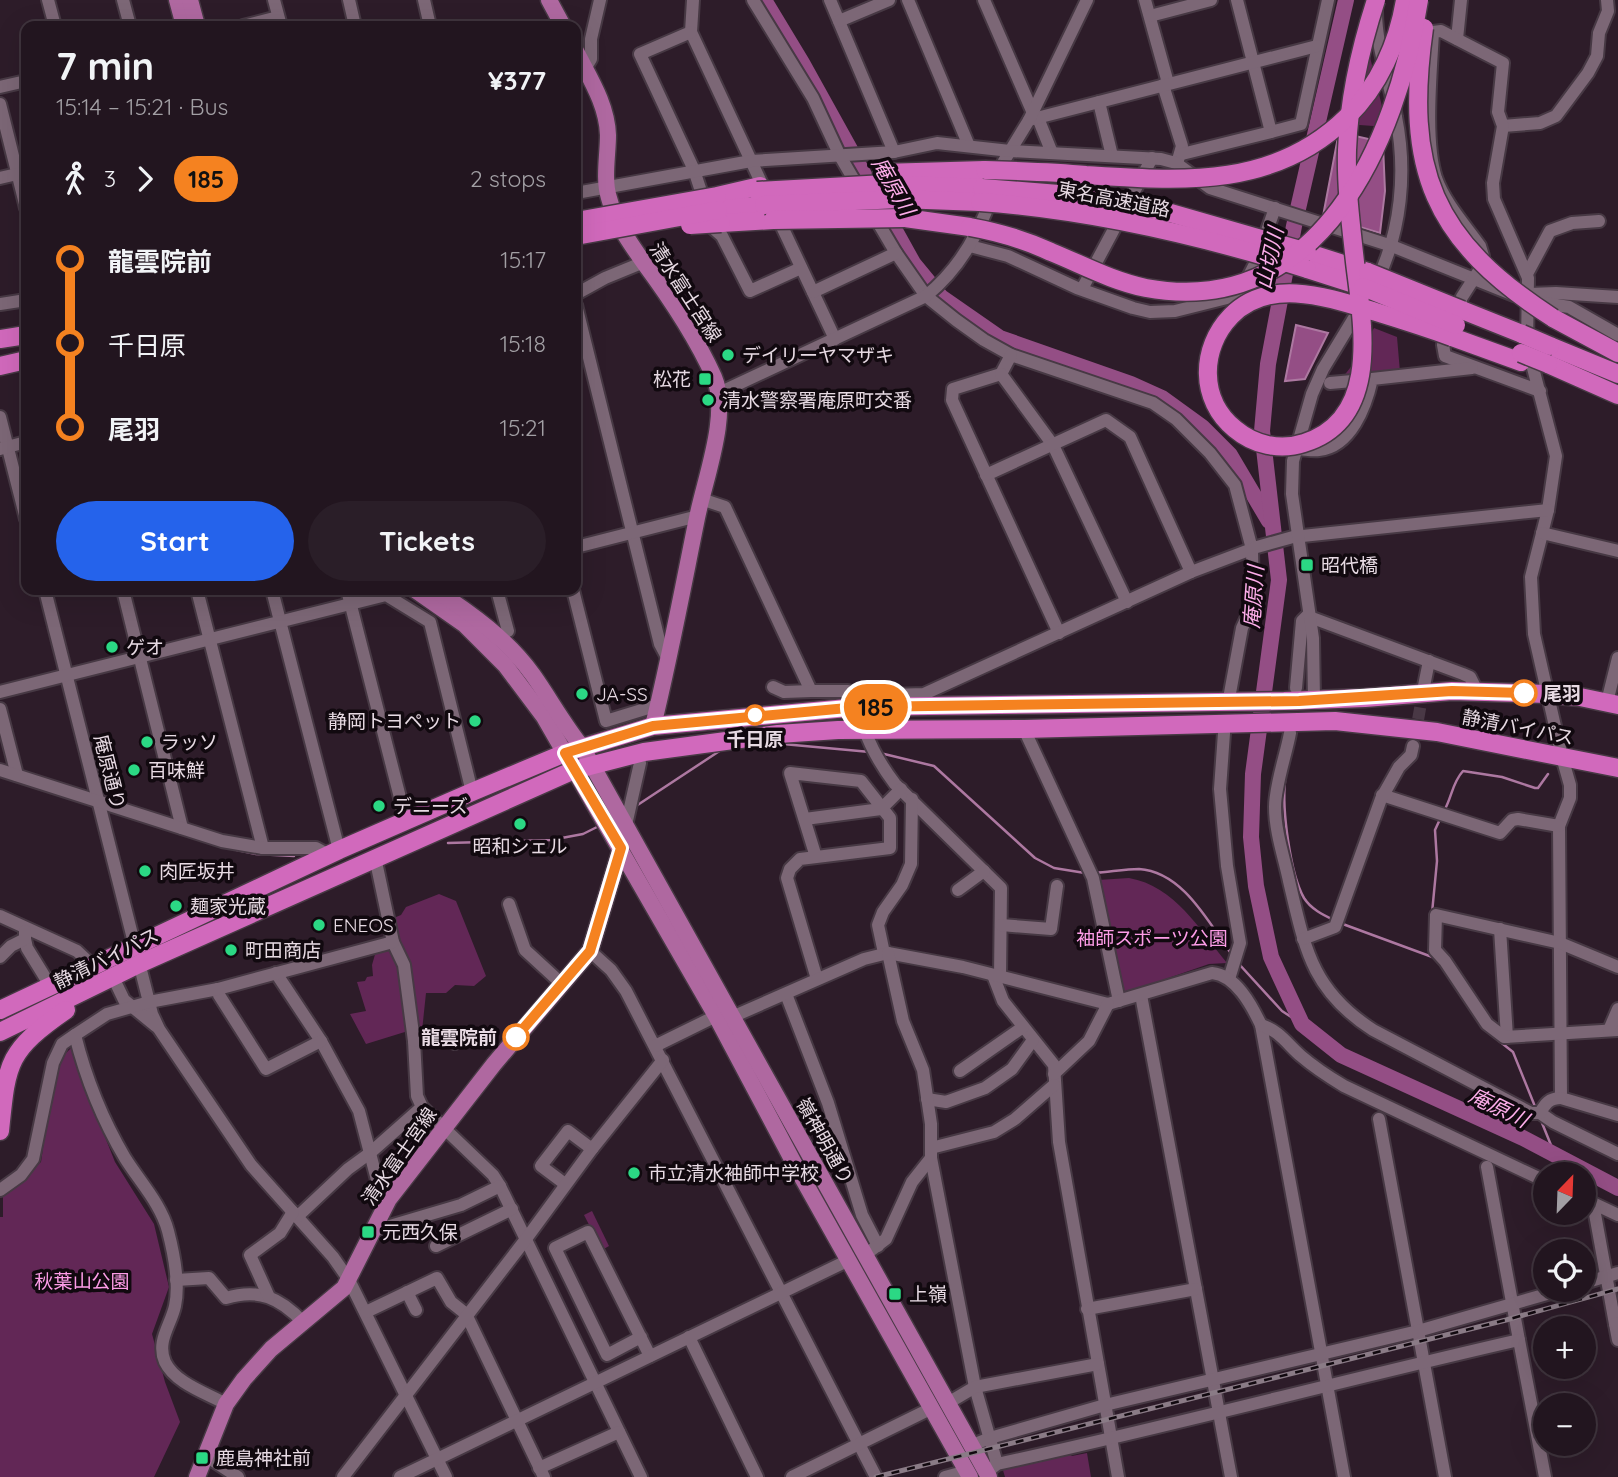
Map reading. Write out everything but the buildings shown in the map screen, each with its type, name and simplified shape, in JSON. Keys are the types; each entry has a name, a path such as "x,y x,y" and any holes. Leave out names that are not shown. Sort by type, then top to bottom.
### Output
{"highway":[{"path":"1376,0 1355,75 1348,148 1348,191 1359,298 1360,309 1362,321 1363,342 1360,380 1353,397 1339,422 1312,441 1297,445 1269,446 1253,440 1229,424 1212,398 1207,379 1211,348 1224,324 1237,310 1252,301 1281,293 1303,294 1339,300 1351,304 1362,307 1432,329 1457,324"},
{"path":"982,187 1133,178 1205,178 1247,172 1286,160 1324,138 1374,86 1391,50 1405,0"},
{"path":"763,201 970,227 1026,242 1116,280 1160,290 1183,292 1214,289 1265,273 1289,259 1318,236 1354,190 1372,157 1392,106 1410,48 1419,0"},
{"path":"1428,0 1418,119 1424,159 1436,197 1453,230 1505,286 1553,318 1618,353"},
{"name":"東名高速道路","path":"581,235 883,178 1059,194 1167,212 1365,280 1521,357 1618,396"},
{"name":"東名高速道路","path":"763,201 900,198 982,187"},
{"name":"東名高速道路","path":"581,221 719,210"},
{"name":"東名高速道路","path":"1457,324 1522,334 1618,374"},
{"path":"0,339 21,336"},
{"path":"0,354 21,351"},
{"path":"0,366 21,360"},
{"name":"静清バイパス","path":"0,1032 137,956 334,853 565,753 653,726 858,702 1290,694 1314,700 1477,691 1547,694 1612,703"},
{"name":"静清バイパス","path":"137,956 574,771 644,752 778,734 864,729 1024,729 1240,723 1285,727 1335,721 1400,727 1618,768"},
{"name":"静清バイパス","path":"0,1010 77,975 105,975"},
{"path":"0,1131 6,1077 18,1051 28,1038 105,975"},
{"path":"0,1002 51,985"}],"main road":[{"path":"177,0 183,21"},
{"path":"190,0 196,21"},
{"path":"549,0 559,21"},
{"name":"清水富士宮線","path":"581,61 599,96 608,131 609,198 630,246 644,262 688,328 719,393 717,426 669,662 653,726"},
{"path":"422,595 465,625 505,665 537,707 621,848"},
{"path":"459,597 532,674 569,732 582,747 626,825"},
{"name":"清水富士宮線","path":"197,1477 226,1404 256,1364 344,1288 389,1199 443,1127 590,951 626,825"},
{"name":"嶺神明通り","path":"626,825 725,1015"},
{"name":"嶺神明通り","path":"621,848 725,1015 864,1253 948,1403 982,1472"},
{"name":"嶺神明通り","path":"864,1253 932,1408 982,1472"}],"street":[{"path":"48,0 54,21"},
{"path":"123,0 129,21"},
{"path":"274,0 280,21"},
{"path":"349,0 354,21"},
{"path":"424,0 429,21"},
{"path":"585,69 591,59 591,39 600,0"},
{"path":"692,0 691,32 835,339"},
{"path":"753,0 813,98 896,253 928,294 984,340 1011,355 1153,403 1176,419 1210,453 1235,485 1254,548 1253,604 1242,628 1237,697"},
{"path":"830,0 894,152"},
{"path":"838,21 889,0"},
{"path":"908,0 970,146"},
{"path":"984,0 1033,117 1052,153"},
{"path":"719,393 928,294 945,280 970,246 984,218 1004,161 1033,117 1087,0"},
{"path":"1145,0 1182,146 1179,158"},
{"path":"1150,16 1211,0"},
{"path":"1237,0 1271,132"},
{"path":"581,192 751,161 894,152 930,144 1152,159 1179,158 1301,124 1328,0"},
{"path":"1314,700 1313,638 1295,536 1292,470 1312,394 1323,369 1377,283 1392,246 1399,210 1401,170 1396,118 1378,33 1376,0"},
{"path":"1457,39 1461,0"},
{"path":"1503,126 1539,123 1556,116 1588,73 1597,56 1599,33 1608,11 1607,0"},
{"path":"691,32 640,54 694,170 713,228 722,236 750,291 801,268"},
{"path":"1540,391 1445,356 1443,345 1462,297 1474,279 1483,256 1480,246 1436,178 1431,146 1430,83 1433,32 1441,32 1457,39 1503,63 1498,112 1503,126 1493,183 1494,199 1527,274 1527,345 1540,391 1556,456 1548,510 1531,577 1534,634 1570,785 1570,799 1559,827 1561,1098"},
{"path":"1033,117 1317,46"},
{"path":"0,88 21,82"},
{"path":"1099,102 1112,156"},
{"path":"0,104 21,170"},
{"path":"1179,158 1210,188 1392,246 1474,279 1573,309 1618,335"},
{"path":"1082,289 1152,159"},
{"path":"0,178 21,173"},
{"path":"970,246 1008,257 1133,308 1150,312 1175,311 1231,297 1241,291 1279,210"},
{"path":"1527,274 1550,231 1572,223 1600,221"},
{"path":"813,292 896,253"},
{"path":"581,291 644,262"},
{"path":"1528,297 1556,293 1618,297"},
{"path":"1573,309 1580,296"},
{"path":"0,304 21,301"},
{"path":"581,324 660,645 669,662"},
{"path":"1011,355 1001,374 953,389 953,400 1059,633"},
{"path":"1330,383 1474,368"},
{"path":"1001,374 1053,445 1126,602"},
{"path":"1296,449 1320,450 1336,443 1361,415 1372,379"},
{"path":"0,417 4,448 21,503"},
{"path":"986,475 1106,420 1130,437 1191,572"},
{"path":"4,448 21,443"},
{"path":"581,546 633,532 699,508 725,507 811,691"},
{"path":"858,702 924,694 1191,572 1295,536 1548,510"},
{"path":"1542,533 1618,551"},
{"name":"庵原通り","path":"46,595 137,956 159,1029"},
{"path":"124,595 182,828"},
{"path":"198,595 263,848"},
{"path":"0,769 99,807 222,841 263,848 316,848 334,853 273,595"},
{"path":"348,595 406,821"},
{"path":"0,692 386,595 430,622 472,792"},
{"path":"498,595 508,631"},
{"path":"574,595 606,720 658,705"},
{"path":"1290,694 1302,621 1310,617 1470,677 1477,691"},
{"path":"1612,703 1618,658"},
{"path":"1424,686 1429,661"},
{"path":"773,687 784,692 848,691 858,702 864,729 884,769 1001,888 996,976 1003,1001 1054,1065 1059,1142 1118,1477"},
{"path":"0,709 17,775"},
{"path":"1285,727 1275,806 1278,831 1303,939 1309,957 1328,992 1357,1020 1453,1073 1531,1112 1540,1113 1618,1154"},
{"path":"400,1477 864,1253 886,1239 912,1182 931,1153 994,1132 1015,1119 1088,1041 1114,1003 1093,878 1024,729"},
{"path":"1224,733 1220,789 1227,866 1240,943 1229,979"},
{"path":"1303,939 1335,927 1382,796 1399,767 1411,755 1413,746"},
{"path":"626,825 640,763"},
{"path":"816,857 790,773 861,781 890,818 890,848 800,859 790,869 787,878 817,979"},
{"path":"805,819 881,808 901,789"},
{"path":"1382,796 1500,832 1512,820 1518,819 1559,827"},
{"path":"912,799 911,864 878,925 903,1021 923,1070 931,1153 975,1387 990,1438 982,1472"},
{"path":"375,857 393,942 404,965 414,1041 416,1096 422,1107 493,1175 500,1186 641,1477"},
{"path":"958,890 984,871"},
{"path":"1001,925 1051,929 1057,886"},
{"path":"509,904 526,950 562,984"},
{"path":"1618,967 1560,943 1436,915 1435,950 1487,1024 1504,1037 1614,1030 1618,1009"},
{"path":"0,916 25,934 77,951 105,975 131,1008 159,1029 251,1164 349,1280 446,1477"},
{"path":"1500,929 1507,1037"},
{"path":"0,957 25,934"},
{"path":"25,934 27,948 51,985"},
{"path":"0,1190 21,1175 33,1159 53,1063 62,1044 107,1014 149,1002 218,989 393,942"},
{"path":"590,951 611,970 626,991 876,1477"},
{"path":"655,1046 725,1015 786,994 817,979 886,953 1114,1003 1212,973 1229,979 1254,1010 1261,1025 1344,1477"},
{"path":"276,973 321,1041 359,1111 377,1180 389,1199"},
{"path":"218,989 219,995 266,1069 321,1041"},
{"path":"786,994 828,1103 862,1215 864,1253"},
{"path":"1141,995 1231,1477"},
{"path":"1261,1025 1278,1032 1298,1054 1344,1086 1533,1175"},
{"path":"960,1071 1023,1027"},
{"path":"414,1041 425,1034 436,1033 455,1044"},
{"path":"75,1035 87,1080 107,1125 163,1216 170,1241 176,1280 175,1306 161,1346 165,1361 176,1376 226,1404"},
{"path":"927,1099 946,1102 985,1088 1012,1069 1033,1040"},
{"path":"343,1477 526,1239 565,1184 663,1060"},
{"path":"1540,1113 1546,1103 1554,1098 1561,1098 1618,1115"},
{"path":"270,1297 250,1255 280,1233 295,1214 422,1107"},
{"path":"1379,1119 1445,1477"},
{"path":"565,1184 541,1166 568,1130 592,1149"},
{"path":"1487,1167 1545,1477"},
{"path":"373,1231 461,1205 500,1186"},
{"path":"1596,1205 1618,1216"},
{"path":"436,1246 512,1209"},
{"path":"1596,1225 1612,1275 1618,1340"},
{"path":"641,1338 607,1355 555,1248 588,1231 650,1356"},
{"path":"543,1273 562,1263"},
{"path":"176,1280 209,1278 226,1298 242,1293 270,1297 285,1304 303,1322"},
{"path":"366,1312 437,1278 451,1302 466,1314 541,1473 619,1432"},
{"path":"1087,1309 1196,1289"},
{"path":"407,1292 416,1310"},
{"path":"970,1446 1105,1405 1418,1331 1533,1298"},
{"path":"689,1337 757,1477"},
{"path":"945,1477 982,1472 1519,1340"},
{"path":"948,1403 975,1387 1098,1364"},
{"path":"792,1477 932,1408"},
{"path":"206,1456 237,1477"}],"green space":[{"path":"1369,53 1387,127 1346,124"},
{"path":"1374,328 1397,337 1400,372 1343,377 1357,359"},
{"name":"袖師スポーツ公園","path":"1129,878 1160,890 1173,899 1196,923 1227,963 1209,964 1122,994 1098,880"},
{"path":"439,894 456,901 486,976 474,986 455,985 446,993 426,993 422,1031 416,1032 408,967 391,919 401,915 406,907"},
{"path":"392,948 400,964 408,1031 366,1044 350,1014 366,1011 357,982 373,976 372,965 376,951"},
{"name":"秋葉山公園","path":"72,1047 74,1059 115,1162 154,1224 169,1287 152,1334 165,1382 180,1422 154,1477 0,1477 0,1217 3,1217 3,1194 41,1162 49,1106 60,1059"},
{"path":"592,1211 609,1246 602,1250 584,1215"},
{"path":"1065,1452 1072,1456 1087,1453 1091,1477 1005,1477 1002,1467"}],"shaded area":[{"path":"1342,133 1382,142 1385,191 1380,233 1323,216 1338,137"},
{"path":"1296,325 1328,333 1305,379 1285,381"}],"waterway":[{"name":"庵原川","path":"764,0 913,263 941,297 1000,338 1131,384 1162,398 1202,427 1230,455 1269,521"},
{"name":"庵原川","path":"1346,0 1294,226 1268,364 1262,431 1279,580 1253,774 1251,837 1256,886 1271,957 1302,1024 1341,1055 1523,1138 1618,1188"},
{"path":"772,743 870,752"},
{"path":"633,808 721,750"},
{"path":"880,753 934,766 1035,858 1054,868 1085,873"},
{"path":"1444,811 1463,771 1502,777 1535,788 1538,788 1548,774"},
{"path":"1285,781 1288,841 1299,887 1310,905 1334,920"},
{"path":"1432,913 1437,861 1435,830 1441,817"},
{"path":"448,843 551,840 583,834 599,826"},
{"path":"237,850 294,856"},
{"path":"1095,873 1139,869 1155,872 1169,879 1182,889 1205,915 1233,956"},
{"path":"1340,923 1435,958"},
{"path":"1239,964 1282,1011 1302,1024"},
{"path":"1484,1029 1513,1052 1536,1109"},
{"path":"1540,1118 1555,1155"}],"tunnel":[{"path":"1415,737 1424,686"}],"railway":[{"path":"876,1477 1506,1320 1618,1289"}],"bus line":[{"name":"185","path":"516,1037 590,951 621,848 565,753 653,726 858,707 1299,701 1452,691 1524,693"}],"place":[{"name":"デイリーヤマザキ","path":"728,355"},
{"name":"松花","path":"705,379"},
{"name":"清水警察署庵原町交番","path":"708,400"},
{"name":"昭代橋","path":"1307,565"},
{"name":"ゲオ","path":"112,647"},
{"name":"尾羽","path":"1524,693"},
{"name":"JA-SS","path":"582,694"},
{"name":"千日原","path":"755,715"},
{"name":"静岡トヨペット","path":"475,721"},
{"name":"ラッソ","path":"147,742"},
{"name":"百味鮮","path":"134,770"},
{"name":"デニーズ","path":"379,806"},
{"name":"昭和シェル","path":"520,824"},
{"name":"肉匠坂井","path":"145,871"},
{"name":"麺家光蔵","path":"176,906"},
{"name":"ENEOS","path":"319,925"},
{"name":"町田商店","path":"231,950"},
{"name":"龍雲院前","path":"516,1037"},
{"name":"市立清水袖師中学校","path":"634,1173"},
{"name":"元西久保","path":"368,1232"},
{"name":"上嶺","path":"895,1294"},
{"name":"鹿島神社前","path":"202,1458"}],"water label":[{"name":"山切川","path":"1269,258"}]}
